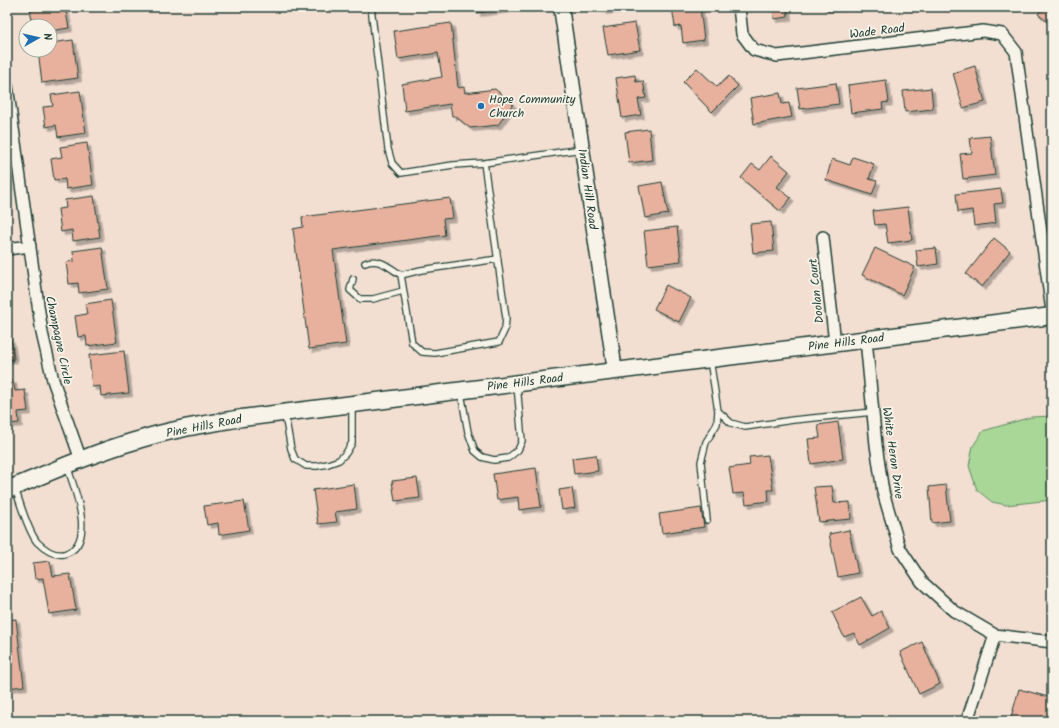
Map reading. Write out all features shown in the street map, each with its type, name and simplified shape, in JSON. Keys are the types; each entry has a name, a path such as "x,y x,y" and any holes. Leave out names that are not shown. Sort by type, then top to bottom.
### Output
{"main road":[{"name":"Pine Hills Road","path":"10,488 138,440 194,426 242,418 1052,316"}],"street":[{"name":"Indian Hill Road","path":"561,7 615,371"},
{"name":"Wade Road","path":"739,7 742,34 754,50 777,56 984,31 1002,34 1016,52 1052,311"},
{"name":"Champagne Circle","path":"7,86 42,333 48,363 60,402 74,463"},
{"name":"Doolan Court","path":"823,237 835,343"},
{"path":"7,249 30,246"},
{"name":"White Heron Drive","path":"866,339 883,492 900,549 922,582 954,611 995,635 1052,642"},
{"path":"967,721 995,635"}],"lane":[{"path":"371,7 388,149 392,163 401,173 453,165 484,164 582,149"},
{"path":"365,263 371,261 384,263 401,275 412,343 422,352 434,353 499,342 505,329 506,318 484,164"},
{"path":"401,275 421,270 498,259"},
{"path":"353,279 350,290 360,299 373,299 404,291"},
{"path":"707,520 701,462 706,442 717,424 718,412 710,359"},
{"path":"460,390 468,432 475,451 482,457 494,460 508,458 518,450 522,441 517,384"},
{"path":"285,412 291,449 296,459 306,466 317,466 339,460 346,453 352,443 352,404"},
{"path":"718,412 730,423 745,427 793,420 873,412"},
{"path":"10,488 36,541 43,548 53,554 62,554 72,551 78,543 81,531 81,519 74,463"}],"green space":[{"path":"1052,416 1052,500 1006,505 992,502 977,490 969,466 973,446 983,431 1031,417"}],"building":[{"path":"30,7 65,7 69,28 58,30 58,18 31,18"},
{"path":"477,7 506,7 506,9 477,13"},
{"path":"602,7 625,7 625,8 603,11"},
{"path":"672,7 700,7 704,40 683,43 681,26 675,27"},
{"path":"773,7 787,7 788,17 774,19"},
{"path":"822,7 841,7 823,9"},
{"path":"1044,7 1052,7 1052,22 1050,24 1038,14"},
{"path":"451,23 458,88 464,87 465,93 495,89 513,104 498,125 470,128 455,116 452,116 450,104 405,111 402,84 442,77 438,53 398,59 394,31"},
{"path":"635,23 640,50 608,55 603,28"},
{"path":"73,40 78,78 42,83 39,58 58,58 58,42"},
{"path":"975,66 985,102 963,108 953,73"},
{"path":"697,68 717,87 729,76 738,86 712,112 683,82"},
{"path":"635,75 636,82 643,81 646,98 638,99 641,115 622,118 616,78"},
{"path":"886,80 889,102 882,103 883,109 851,113 848,85"},
{"path":"836,83 839,104 800,109 797,88"},
{"path":"931,88 933,109 905,112 903,91"},
{"path":"80,91 86,133 58,137 56,125 46,127 43,107 53,106 51,95"},
{"path":"780,93 782,104 789,103 792,117 754,124 750,98"},
{"path":"649,129 652,160 629,163 625,132"},
{"path":"990,136 995,175 963,179 960,154 972,153 970,138"},
{"path":"87,143 93,185 66,189 65,179 54,180 51,159 62,157 60,147"},
{"path":"771,156 789,171 777,187 791,198 780,211 741,178 752,164 760,170"},
{"path":"853,157 874,164 869,179 877,181 872,195 826,180 832,159 850,165"},
{"path":"662,182 668,214 645,218 639,186"},
{"path":"1001,189 1003,203 994,204 996,223 974,226 972,210 958,212 956,194"},
{"path":"94,196 100,237 73,241 72,230 61,232 58,209 66,208 65,200"},
{"path":"450,198 453,218 443,219 445,235 333,250 346,344 309,349 293,229 303,227 302,217"},
{"path":"908,207 912,240 888,243 885,224 875,225 873,211"},
{"path":"771,222 774,251 753,253 750,224"},
{"path":"677,227 681,261 648,265 644,231"},
{"path":"994,238 1010,251 982,287 966,274"},
{"path":"102,247 108,289 79,293 78,283 69,284 66,262 74,261 73,251"},
{"path":"875,248 915,267 902,295 862,275"},
{"path":"936,248 938,264 918,267 916,250"},
{"path":"666,285 691,298 679,322 654,309"},
{"path":"111,300 117,342 87,346 86,336 78,337 75,316 87,314 85,304"},
{"path":"7,339 11,339 14,359 7,360"},
{"path":"124,351 129,393 101,396 100,386 92,387 89,355"},
{"path":"13,380 15,391 25,390 28,411 18,412 19,423 7,424 7,381"},
{"path":"838,422 843,459 811,464 808,439 820,438 818,425"},
{"path":"596,455 598,471 574,474 572,458"},
{"path":"768,455 773,490 768,490 769,501 746,504 744,493 733,494 729,468 750,465 749,457"},
{"path":"536,468 541,507 519,510 518,497 497,500 493,474"},
{"path":"417,478 420,498 395,501 392,481"},
{"path":"354,484 357,509 335,512 337,522 318,524 313,490"},
{"path":"946,485 950,521 932,523 929,487"},
{"path":"832,486 834,503 850,502 851,519 819,522 814,487"},
{"path":"572,488 575,508 562,510 559,490"},
{"path":"244,501 249,530 219,535 218,523 207,525 204,506"},
{"path":"701,508 704,527 662,533 659,514"},
{"path":"849,530 858,573 838,577 829,534"},
{"path":"50,561 53,576 70,574 76,610 49,614 43,578 35,579 33,563"},
{"path":"861,597 872,616 881,611 890,628 860,645 854,633 844,637 832,612"},
{"path":"16,619 24,686 7,688 7,620"},
{"path":"922,642 940,684 919,694 900,652"},
{"path":"1019,689 1052,698 1046,721 1010,721"}],"place":[{"name":"Hope Community Church","path":"481,106"}]}
